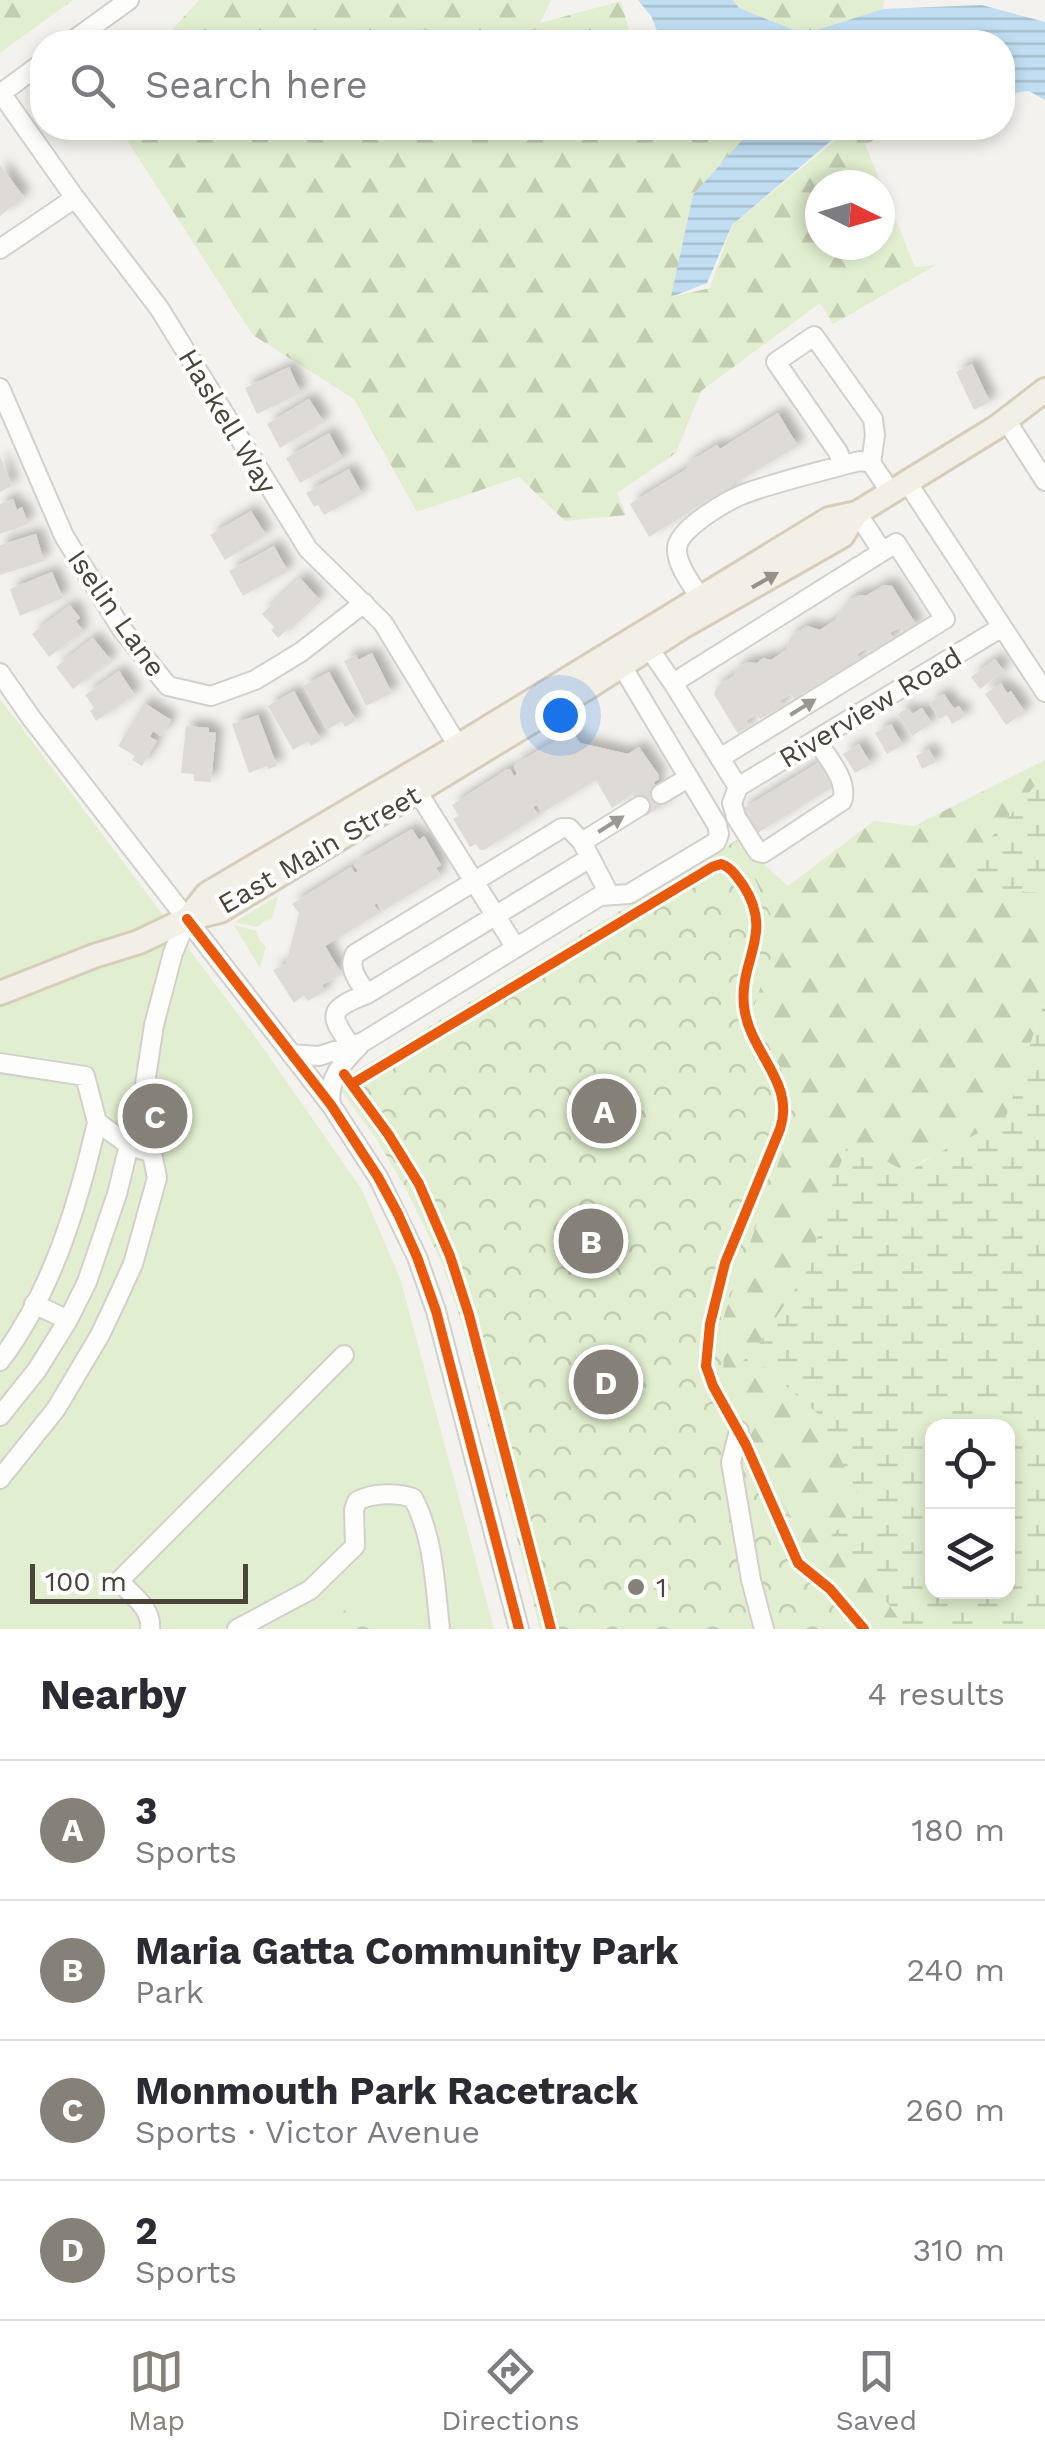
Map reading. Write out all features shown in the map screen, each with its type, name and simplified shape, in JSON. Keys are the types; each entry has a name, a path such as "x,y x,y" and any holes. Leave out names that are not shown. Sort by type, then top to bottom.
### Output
{"main road":[{"name":"East Main Street","path":"188,919 220,911 622,666 644,642 700,598 829,519 857,513 1006,420 1045,390"},
{"name":"East Main Street","path":"188,919 207,894 458,746 644,642 684,626 842,536 857,513"},
{"path":"0,993 139,942 188,919"}],"street":[{"path":"88,30 129,0"},
{"path":"1,93 30,72"},
{"name":"Haskell Way","path":"1,93 30,134"},
{"name":"Haskell Way","path":"34,140 159,308 308,549 383,623 458,746"},
{"path":"0,248 75,198"},
{"path":"843,465 776,362 814,336 873,419 875,434 870,463"},
{"name":"Iselin Lane","path":"0,388 64,536 121,628 168,686 210,696 256,680 302,652 364,603"},
{"path":"1006,420 1045,481"},
{"path":"700,598 678,556 678,540 684,532 740,496 843,465 870,463 898,487 1045,692"},
{"path":"857,513 882,551"},
{"path":"673,683 896,542 946,619 720,758"},
{"name":"Riverview Road","path":"738,788 1002,627"},
{"path":"928,630 948,660"},
{"path":"644,642 738,788 732,803 736,817 758,852 763,853 842,802 843,785 816,740"},
{"path":"331,1105 333,1078 356,1047 600,896 630,894 716,842 717,825 622,666"},
{"path":"0,674 331,1105 378,1177 423,1275 446,1348 519,1629"},
{"path":"661,794 688,778"},
{"path":"418,791 516,948"},
{"path":"356,1047 334,1021 336,1011 494,915 640,806"},
{"path":"368,994 352,969 354,954 562,828 568,828 586,850 608,895"},
{"path":"0,1416 37,1370 87,1282 117,1194 128,1146 141,1117 154,1025 188,919"},
{"path":"0,1479 56,1409 100,1335 132,1264 157,1178 151,1118 160,1042 154,1025"},
{"path":"326,1054 341,1044 340,1030"},
{"path":"291,1054 326,1054 356,1047"},
{"path":"0,1063 85,1076 98,1122 80,1196 66,1234 34,1304 4,1356 37,1370"},
{"path":"128,1146 145,1132 151,1118"},
{"path":"98,1122 128,1146 152,1153"},
{"path":"34,1304 68,1320"},
{"path":"51,1348 82,1366"},
{"path":"150,1629 147,1610 119,1581 344,1355"},
{"path":"738,1431 730,1462 764,1629"},
{"path":"238,1629 310,1590 355,1546 357,1500 402,1494 413,1498 424,1522 440,1629"}],"green space":[{"path":"0,0 73,0 30,30 0,53"},
{"path":"199,0 551,0 540,23 621,1 629,30 172,30"},
{"path":"733,0 884,0 883,9 817,30 794,30 739,8"},
{"path":"127,140 742,140 693,195 672,297 710,288 732,225 836,140 876,140 865,144 876,170 805,170 805,260 895,260 895,218 915,267 936,265 833,324 820,303 701,391 676,453 617,493 626,515 565,521 519,477 417,512 354,399 253,335"},
{"path":"0,699 259,1042 362,1190 400,1278 494,1629 0,1629"},
{"path":"1045,760 1045,774 970,862 994,889 1045,893 1045,1000 1005,1120 924,1160 908,1173 830,1191 809,1268 744,1361 766,1369 818,1414 864,1504 890,1606 906,1629 874,1629 809,1556 723,1384 724,1315 799,1105 752,1011 779,933 737,840 788,886 874,821 914,826"},
{"path":"1045,774 1045,893 994,889 970,862"},
{"path":"737,840 779,933 752,1012 799,1105 724,1315 723,1384 809,1556 874,1629 540,1629 463,1328 442,1263 407,1191 342,1092 341,1080"},
{"path":"278,896 272,919 258,927 235,922"},
{"path":"234,925 257,931 266,946 260,968"},
{"path":"1045,1000 1045,1629 906,1629 830,1537 863,1504 818,1414 766,1369 743,1361 755,1350 809,1268 830,1191 849,1141 908,1173 942,1151 1005,1120"},
{"path":"367,1610 363,1621 371,1629 323,1629 342,1611"}],"water":[{"path":"638,0 733,0 739,8 794,30 657,30"},
{"path":"982,5 1045,22 1045,100 1029,91 1015,93 1015,30 817,30 883,9"},
{"path":"742,140 832,140 732,225 707,283 671,297 693,195"}],"building":[{"path":"0,165 24,197 0,216"},
{"path":"972,364 990,402 974,410 956,372"},
{"path":"289,367 301,393 257,414 245,388"},
{"path":"309,399 324,422 280,448 267,424"},
{"path":"778,413 798,446 730,486 732,490 718,498 716,495 649,537 630,504 688,468 686,464 717,445 720,449"},
{"path":"329,433 343,459 300,483 286,458"},
{"path":"0,456 12,486 0,492"},
{"path":"349,469 362,494 324,515 306,493"},
{"path":"13,499 17,510 22,507 28,524 0,534 0,504"},
{"path":"251,511 266,535 225,560 210,535"},
{"path":"36,534 44,561 0,575 0,545"},
{"path":"274,546 288,571 243,596 229,571"},
{"path":"52,572 63,598 20,616 10,589"},
{"path":"300,578 319,599 278,638 262,614"},
{"path":"884,585 892,586 917,626 904,633 901,627 890,633 894,639 871,653 867,648 857,654 860,660 794,699 791,694 780,701 783,706 760,719 757,714 746,721 749,726 738,734 714,694 717,686 748,662 771,660 786,650 790,637 807,626 820,630 835,620 848,601"},
{"path":"70,605 80,618 76,621 83,631 49,657 32,634"},
{"path":"93,638 111,660 73,689 56,667"},
{"path":"372,653 392,693 366,706 344,661"},
{"path":"995,659 1004,671 980,689 971,677"},
{"path":"119,671 135,695 96,721 90,711 94,708 85,695"},
{"path":"329,672 356,721 345,727 342,721 327,730 303,686"},
{"path":"1001,683 1025,712 1006,725 985,694"},
{"path":"294,691 321,740 311,746 308,741 293,750 268,706"},
{"path":"944,694 954,709 959,706 965,716 952,724 947,715 939,719 929,703"},
{"path":"144,703 171,720 161,736 153,731 150,737 157,741 142,766 132,760 135,756 118,746"},
{"path":"907,708 912,714 922,708 932,723 912,736 898,714"},
{"path":"258,715 277,766 249,773 232,724"},
{"path":"891,724 903,745 887,754 875,733"},
{"path":"186,726 209,728 209,732 216,733 211,782 194,781 194,774 181,773"},
{"path":"572,731 580,743 628,754 639,747 658,774 659,779 654,782 666,803 646,816 632,794 612,808 596,780 542,813 537,805 533,807 538,815 535,818 484,850 476,844 470,847 453,819 459,816 452,805 506,770 510,769 514,776 516,764"},
{"path":"859,744 871,764 855,773 843,754"},
{"path":"929,749 936,762 922,769 916,756"},
{"path":"821,761 836,785 756,834 741,810"},
{"path":"412,829 419,840 424,836 441,865 436,868 440,874 382,911 377,903 374,905 379,913 325,946 342,974 322,985 325,991 308,1001 304,995 294,1003 273,970 286,964 299,913 292,904 351,867 355,873 357,861"}],"cycle path":[{"path":"352,1084 712,867 721,864 733,872 752,902 756,918 744,1006 754,1038 777,1082 783,1112 780,1129 725,1263 710,1324 706,1366 798,1563 830,1589 864,1629"},
{"path":"187,919 331,1105 398,1214 436,1311 519,1629"},
{"path":"344,1074 419,1184 450,1256 551,1629"}],"place":[{"name":"3","path":"604,1111"},
{"name":"Monmouth Park Racetrack","path":"155,1116"},
{"name":"Maria Gatta Community Park","path":"591,1241"},
{"name":"2","path":"606,1382"},
{"name":"1","path":"636,1587"}]}
